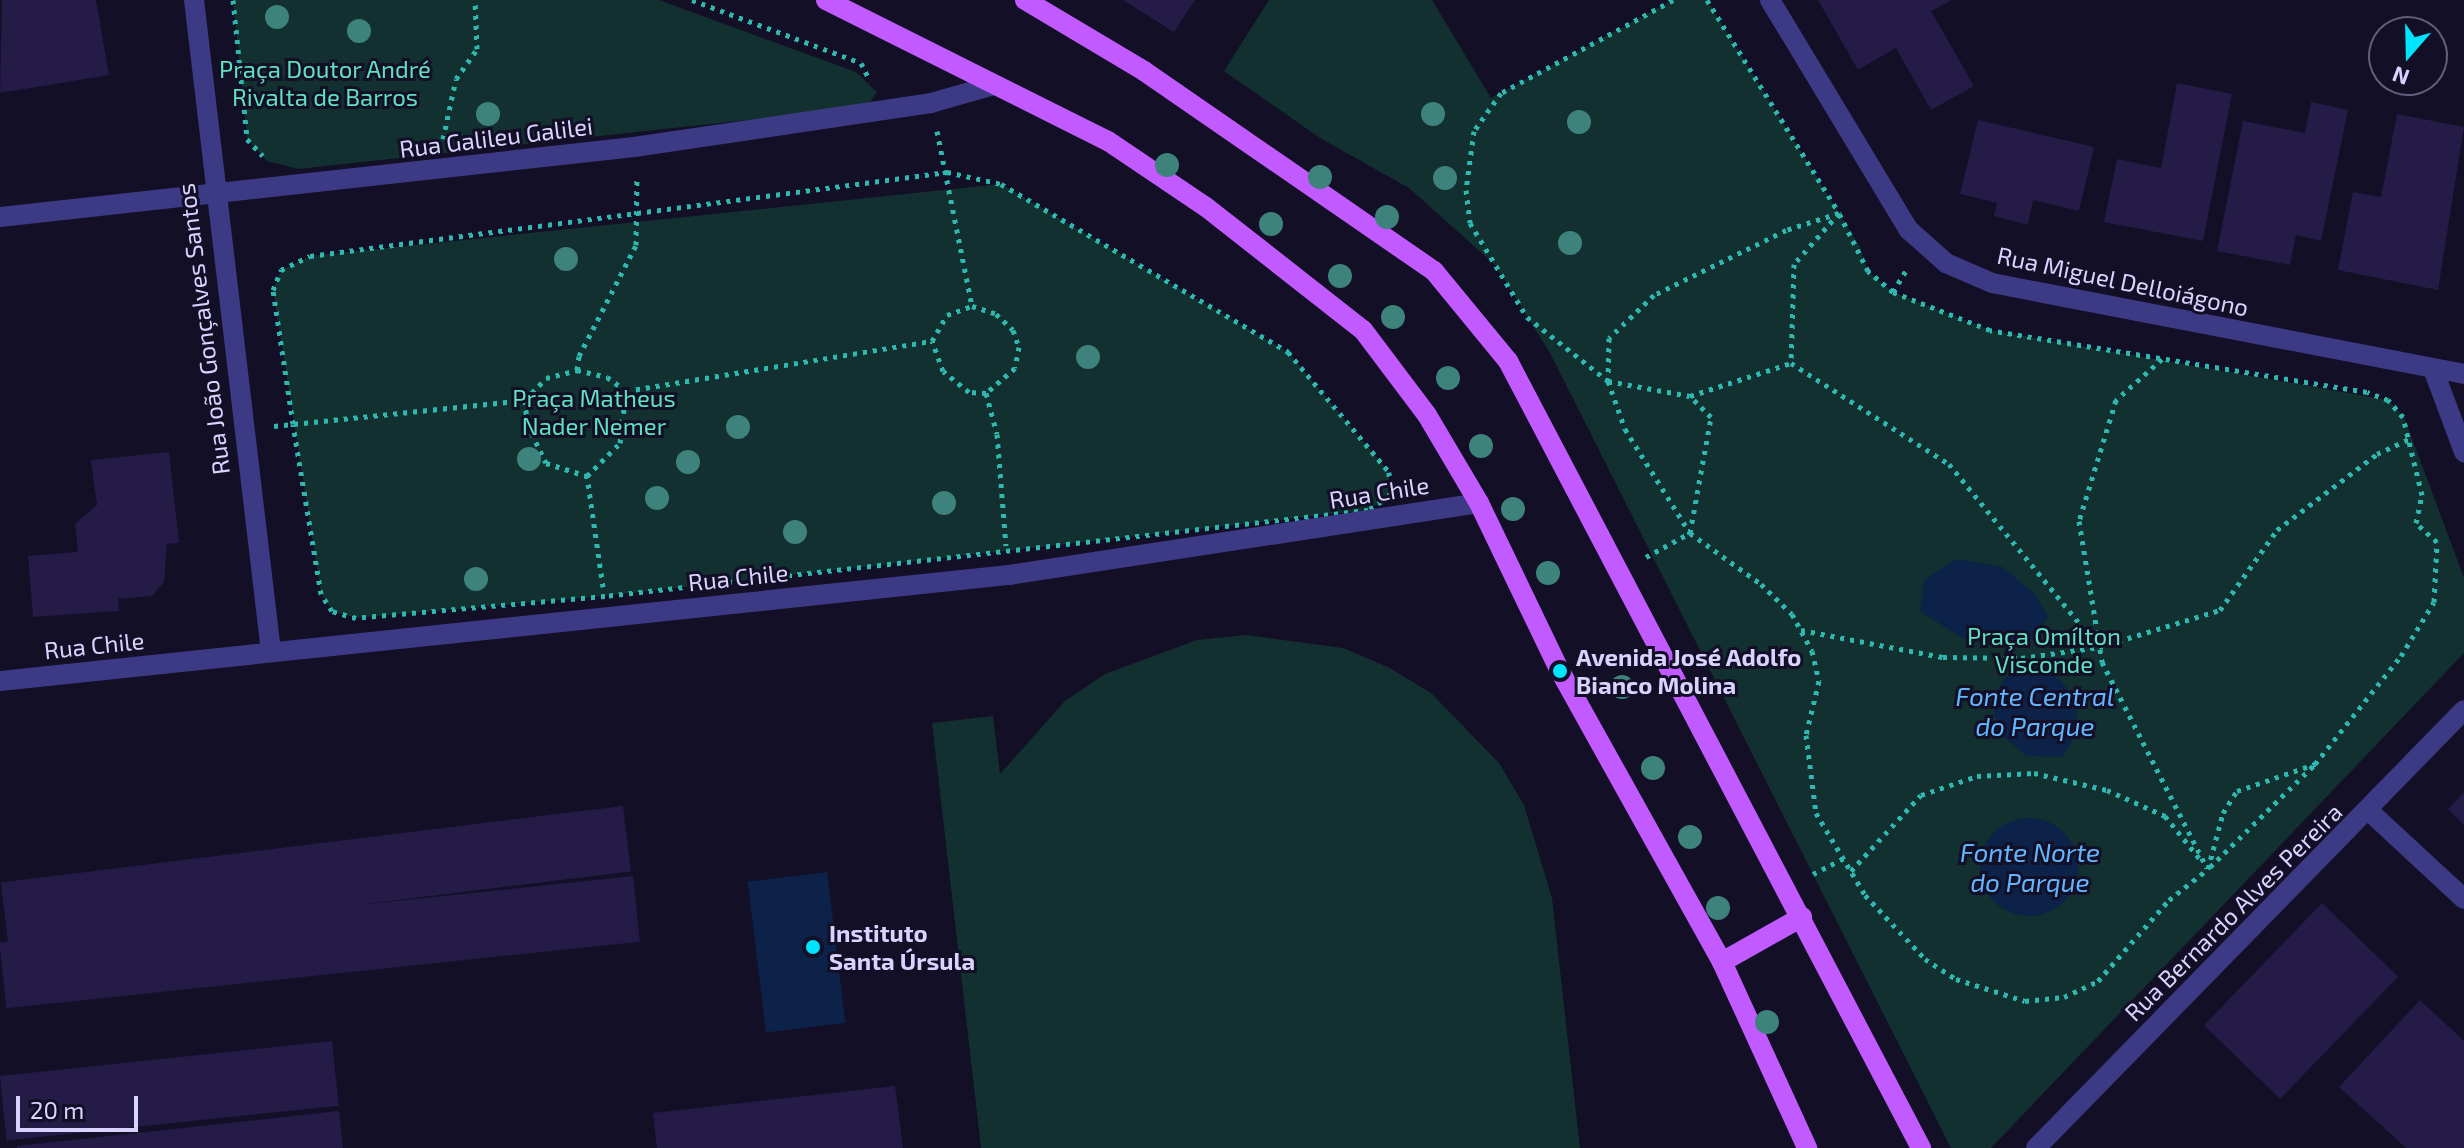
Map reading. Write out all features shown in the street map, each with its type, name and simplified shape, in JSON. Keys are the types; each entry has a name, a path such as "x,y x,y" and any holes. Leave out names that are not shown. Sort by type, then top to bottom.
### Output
{"main road":[{"path":"826,0 1108,141 1206,207 1363,330 1427,415 1479,503 1560,671 1722,962 1807,1148"},
{"path":"1025,0 1144,71 1434,271 1508,361 1921,1148"},
{"path":"1722,962 1802,917"}],"street":[{"name":"Rua João Gonçalves Santos","path":"194,0 240,431 271,652"},
{"name":"Rua Miguel Delloiágono","path":"1770,0 1909,230 1946,263 1992,283 2464,374"},
{"name":"Rua Galileu Galilei","path":"0,217 634,147 931,103 994,85"},
{"path":"2433,369 2464,452"},
{"name":"Rua Chile","path":"0,681 271,652 606,607 1009,575 1479,503"},
{"name":"Rua Bernardo Alves Pereira","path":"2036,1148 2369,811 2464,710"},
{"path":"2369,811 2464,899"}],"path":[{"path":"233,0 247,139 267,161"},
{"path":"444,153 456,79 477,49 475,0"},
{"path":"692,0 861,63 877,92"},
{"path":"1673,0 1501,93 1474,131 1466,176 1470,223 1527,317 1608,381 1690,396 1791,363"},
{"path":"1707,0 1839,213 1868,271 1893,292 1990,330 2367,392 2388,400 2403,417 2422,495 2416,523 2437,542 2434,602 2401,656 2315,764 2208,869 2169,900 2098,981 2064,997 2025,1001 1967,984 1925,959 1865,895 1816,813 1806,735 1819,681 1801,630 1761,584 1690,533 1625,429 1608,381 1609,338 1654,295 1786,230 1839,213"},
{"path":"931,103 972,306"},
{"path":"577,370 579,356 636,245 640,214 634,147"},
{"path":"947,172 1001,184 1288,352 1389,472 1390,496 1368,510 1006,551 606,607 356,618 332,611 321,594 293,424 273,290 281,270 310,256 640,214 947,172"},
{"path":"1791,363 1794,264 1839,213"},
{"path":"972,306 996,314 1013,330 1019,347 1015,368 986,393 969,392 943,371 932,341 947,315 972,306"},
{"path":"1520,323 1527,317"},
{"path":"240,431 525,400 546,378 577,370 607,377 626,391 932,341"},
{"path":"2099,647 2079,521 2116,400 2163,358"},
{"path":"1791,363 1949,464 2099,647 2208,869"},
{"path":"587,476 620,443 626,391"},
{"path":"986,393 997,434 1009,575"},
{"path":"1690,396 1711,417 1690,533"},
{"path":"525,400 527,424 546,463 587,476"},
{"path":"1801,630 1943,657 2021,658 2099,647 2220,610 2277,530 2377,454 2409,439"},
{"path":"587,476 606,607"},
{"path":"1618,573 1690,533"},
{"path":"2208,869 2223,813 2237,791 2315,764"},
{"path":"1851,871 1921,795 1977,776 2034,773 2107,790 2165,816 2208,869"}],"green space":[{"name":"Praça Doutor André Rivalta de Barros","path":"233,0 659,0 856,72 877,92 867,107 298,169 267,161 247,139"},
{"name":"Praça Omílton Visconde","path":"1269,0 1432,0 1491,98 1673,0 1707,0 1860,247 1868,271 1893,292 1990,330 2388,400 2404,417 2464,578 2464,653 1991,1148 1951,1148 1550,353 1495,265 1409,188 1320,138 1224,71"},
{"name":"Praça Matheus Nader Nemer","path":"1001,184 1288,352 1389,472 1390,496 1368,510 605,596 356,618 332,611 321,594 273,290 281,270 310,256"},
{"path":"1246,635 1343,648 1388,667 1431,693 1499,763 1524,805 1552,898 1580,1148 981,1148 932,723 993,716 1000,774 1065,701 1105,674 1197,640"}],"water":[{"path":"1956,559 2003,567 2035,594 2048,617 2033,639 2001,648 1962,638 1920,611 1924,580"},
{"name":"Fonte Central do Parque","path":"2035,666 2059,678 2077,701 2077,732 2063,757 2027,756 1997,731 1992,696 2011,671"},
{"name":"Fonte Norte do Parque","path":"2029,818 2048,822 2063,833 2074,848 2078,867 2074,886 2063,901 2048,912 2029,916 2010,912 1995,901 1984,886 1980,867 1984,848 1995,833 2010,822"},
{"path":"827,872 846,1023 766,1033 748,882"}],"building":[{"path":"2,0 96,0 109,75 0,93"},
{"path":"1123,0 1195,0 1174,32"},
{"path":"1818,0 1952,0 1931,11 1974,86 1931,110 1896,48 1858,70"},
{"path":"2177,83 2232,94 2203,241 2104,222 2117,159 2161,168"},
{"path":"2311,102 2348,110 2321,241 2296,235 2290,265 2217,251 2243,121 2305,133"},
{"path":"2397,114 2464,127 2438,290 2338,270 2353,192 2381,197"},
{"path":"1978,120 2094,147 2079,211 2033,200 2028,225 1994,216 1997,203 1960,194"},
{"path":"169,452 179,543 167,544 164,582 152,596 118,599 119,611 33,617 28,556 78,552 75,524 97,505 91,460"},
{"path":"2464,792 2464,825 2448,809"},
{"path":"623,806 631,872 9,948 1,882"},
{"path":"633,876 640,942 6,1008 0,943"},
{"path":"2322,903 2398,977 2280,1099 2204,1025"},
{"path":"2420,1000 2464,1041 2464,1148 2406,1148 2339,1087"},
{"path":"332,1041 339,1106 7,1141 0,1076"},
{"path":"895,1086 903,1148 657,1148 653,1113"},
{"path":"339,1111 343,1148 17,1148 17,1146"}],"place":[{"name":"Avenida José Adolfo Bianco Molina","path":"1560,671"},
{"name":"Instituto Santa Úrsula","path":"813,947"}]}
